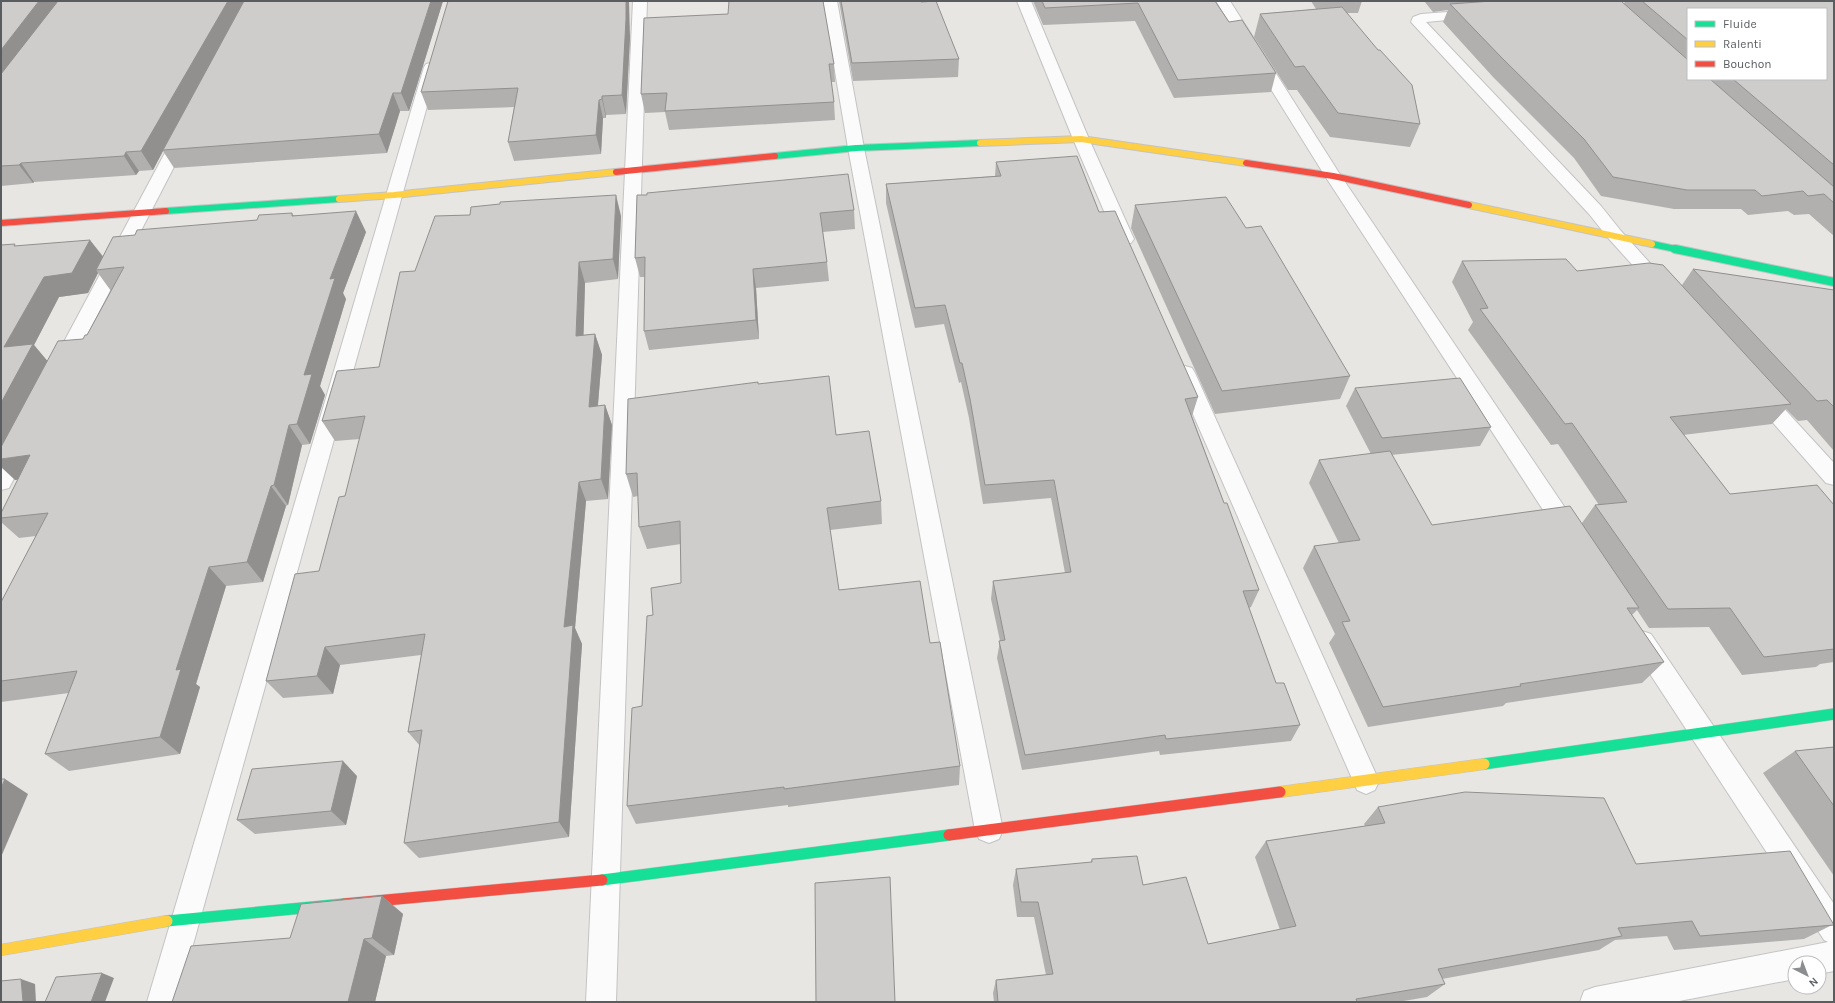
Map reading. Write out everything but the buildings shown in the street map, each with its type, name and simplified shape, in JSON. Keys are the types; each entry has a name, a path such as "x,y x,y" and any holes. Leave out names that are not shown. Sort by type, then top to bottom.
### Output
{"street":[{"path":"601,1002 640,1"},
{"path":"830,1 856,148 989,830"},
{"path":"1024,1 1081,140 1133,256"},
{"path":"1223,1 1333,176 1579,547"},
{"path":"1490,13 1422,18 1418,20 1418,22 1595,210 1615,235 1674,300"},
{"path":"162,1002 437,46"},
{"path":"52,383 140,212 192,117"},
{"path":"1,223 394,195 634,172 856,148 1081,140 1333,176 1834,282"},
{"path":"1178,358 1366,780"},
{"path":"1748,383 1834,477"},
{"path":"1,482 27,432"},
{"path":"1632,626 1834,930"},
{"path":"1,950 186,918 606,880 1366,780 1834,714"},
{"path":"1594,1002 1787,966"}],"traffic: fast":[{"path":"775,156 856,148 980,143"},
{"path":"166,211 339,199"},
{"path":"1652,244 1834,282"},
{"path":"1484,764 1834,714"},
{"path":"602,880 949,835"},
{"path":"167,921 344,904"}],"traffic: slow":[{"path":"980,143 1081,139 1246,163"},
{"path":"339,199 394,195 616,172"},
{"path":"1469,205 1652,244"},
{"path":"1280,792 1484,764"},
{"path":"1,950 167,921"}],"traffic: jam":[{"path":"616,172 775,156"},
{"path":"1246,163 1333,176 1469,205"},
{"path":"1,223 166,211"},
{"path":"949,835 1280,792"},
{"path":"344,904 602,880"}]}
